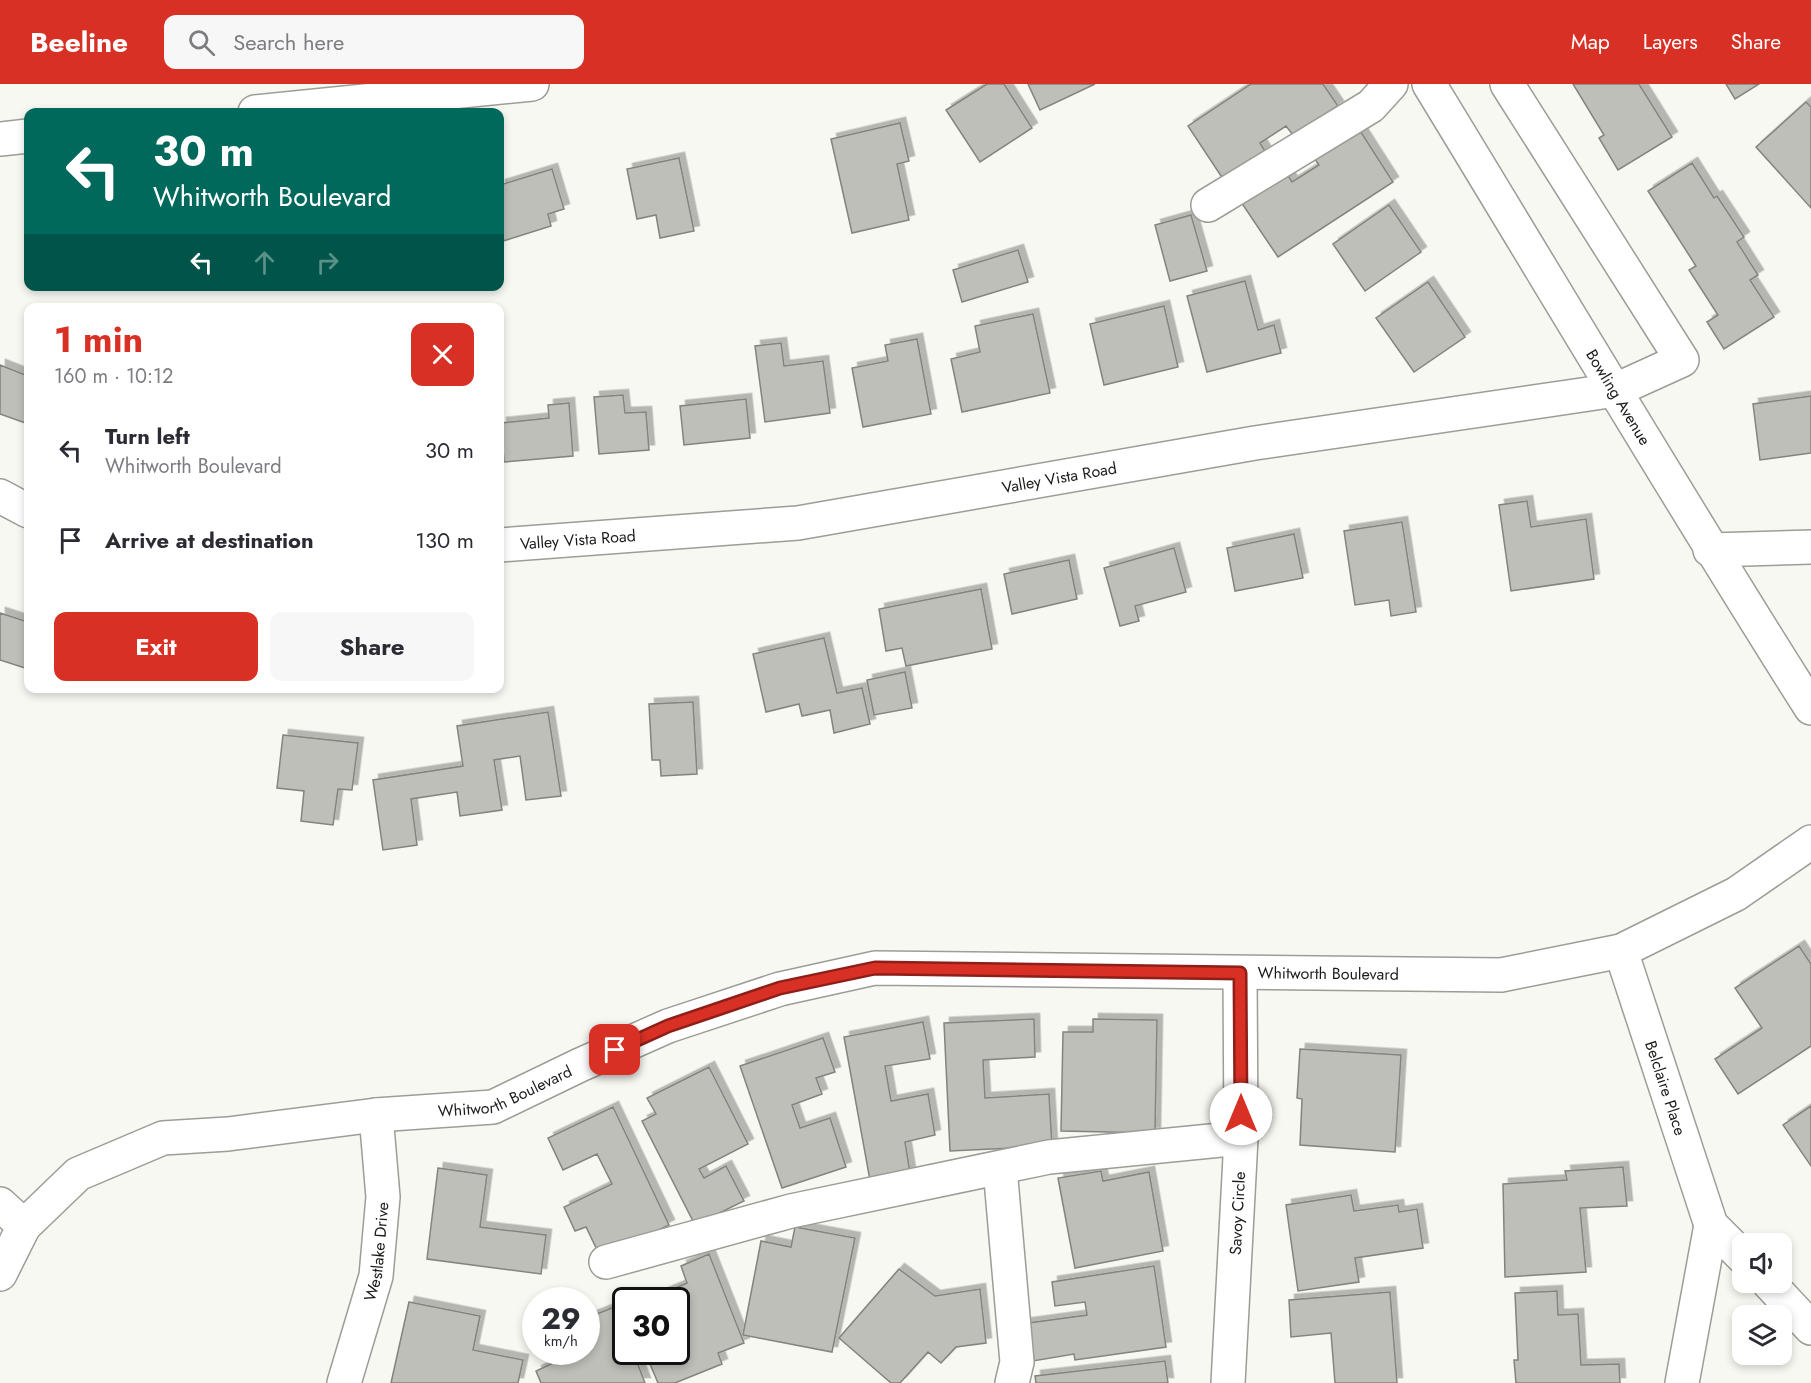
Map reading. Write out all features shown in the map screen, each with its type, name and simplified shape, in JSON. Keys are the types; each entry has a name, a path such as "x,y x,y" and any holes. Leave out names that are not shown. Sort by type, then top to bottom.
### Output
{"street":[{"path":"295,108 532,84"},
{"path":"1208,206 1371,106 1390,84"},
{"name":"Bowling Avenue","path":"1429,84 1616,390 1710,550 1811,708"},
{"name":"Valley Vista Road","path":"504,545 798,522 1255,443 1616,390 1682,360 1507,84"},
{"path":"0,139 24,136"},
{"path":"0,496 24,509"},
{"path":"1710,550 1811,547"},
{"name":"Whitworth Boulevard","path":"0,1274 24,1226 78,1174 164,1138 228,1134 376,1115 493,1107 668,1026 780,988 875,968 1501,975 1621,951 1736,894 1811,842"},
{"name":"Belclaire Place","path":"1621,951 1711,1225 1732,1246"},
{"name":"Savoy Circle","path":"1228,1383 1241,1138 1240,973"},
{"name":"Westlake Drive","path":"344,1383 376,1276 383,1197 376,1115"},
{"path":"606,1262 791,1211 1049,1157 1241,1138"},
{"path":"1000,1168 1017,1362 1012,1383"},
{"path":"0,1204 24,1226"},
{"name":"Belclaire Place","path":"1682,1383 1711,1225"},
{"path":"1778,1293 1811,1328"}],"building":[{"path":"987,84 1004,84 1032,128 980,162 946,110"},
{"path":"1028,84 1095,84 1040,110"},
{"path":"1251,84 1323,84 1338,106 1293,135 1286,126 1260,143 1265,151 1223,179 1188,126"},
{"path":"1573,84 1639,84 1672,137 1618,170 1599,138 1604,135"},
{"path":"1726,84 1759,84 1735,99"},
{"path":"1806,102 1811,107 1811,208 1756,147"},
{"path":"900,123 909,161 897,164 909,220 852,233 831,139"},
{"path":"1359,129 1393,182 1278,257 1241,202 1286,172 1292,182 1319,165 1314,158"},
{"path":"679,158 694,231 660,238 656,215 637,219 627,169"},
{"path":"1692,163 1714,198 1717,196 1744,237 1737,242 1758,275 1750,280 1774,317 1724,349 1707,322 1718,315 1689,270 1696,266 1648,191"},
{"path":"552,169 564,209 548,214 551,226 504,241 504,184"},
{"path":"1389,205 1421,252 1365,291 1333,244"},
{"path":"1191,215 1207,271 1170,281 1155,225"},
{"path":"1018,250 1028,282 962,302 953,270"},
{"path":"1245,281 1258,330 1274,325 1281,353 1207,372 1187,296"},
{"path":"1428,282 1465,337 1414,372 1376,318"},
{"path":"1164,306 1178,367 1104,385 1090,324"},
{"path":"1033,314 1050,393 962,412 951,359 980,352 975,326"},
{"path":"917,339 931,414 863,427 852,368 888,361 885,345"},
{"path":"781,343 784,366 823,361 830,413 765,422 755,346"},
{"path":"0,365 24,374 24,423 0,414"},
{"path":"623,395 625,413 646,412 649,450 599,454 594,397"},
{"path":"1811,396 1811,453 1760,460 1753,404"},
{"path":"746,399 750,438 684,445 680,406"},
{"path":"569,403 573,456 504,462 504,423 549,418 548,405"},
{"path":"1527,501 1531,527 1586,519 1594,579 1511,591 1499,505"},
{"path":"1402,522 1416,612 1391,616 1389,600 1355,605 1344,531"},
{"path":"1294,534 1303,578 1235,591 1227,548"},
{"path":"1174,548 1186,592 1135,606 1139,621 1120,626 1104,568"},
{"path":"1069,560 1077,599 1012,614 1004,574"},
{"path":"981,589 992,649 906,666 902,648 886,651 879,609"},
{"path":"0,613 24,621 24,668 0,660"},
{"path":"824,638 837,693 862,688 870,724 834,733 830,710 802,716 799,704 766,712 753,654"},
{"path":"905,672 912,708 874,715 867,680"},
{"path":"693,702 697,774 661,776 660,760 652,760 649,704"},
{"path":"548,712 561,796 526,800 520,756 494,760 502,810 460,816 457,792 411,799 417,845 383,850 373,780 463,766 457,726"},
{"path":"283,735 358,743 352,790 338,789 333,825 301,821 304,791 277,788"},
{"path":"1799,946 1811,964 1811,1046 1738,1094 1715,1059 1762,1028 1735,988"},
{"path":"1034,1019 1035,1057 983,1060 985,1098 1049,1094 1052,1146 950,1151 944,1023"},
{"path":"1093,1019 1157,1020 1155,1133 1061,1131 1063,1032 1093,1032"},
{"path":"923,1022 930,1059 885,1066 891,1101 928,1094 935,1135 905,1142 911,1179 871,1186 844,1037"},
{"path":"823,1038 835,1072 816,1078 822,1094 792,1105 800,1128 830,1118 846,1167 782,1188 740,1066"},
{"path":"1300,1049 1401,1055 1395,1152 1300,1145 1302,1099 1297,1098"},
{"path":"709,1067 748,1144 699,1169 704,1178 726,1166 744,1201 695,1225 642,1121 656,1114 647,1098"},
{"path":"1811,1106 1811,1166 1783,1125"},
{"path":"613,1107 669,1225 601,1258 586,1227 575,1231 564,1207 612,1184 597,1154 563,1170 548,1138"},
{"path":"1623,1167 1627,1206 1580,1208 1586,1272 1505,1277 1503,1184 1567,1180 1565,1171"},
{"path":"438,1168 487,1175 480,1227 546,1235 541,1274 427,1259"},
{"path":"1101,1171 1103,1181 1149,1172 1163,1251 1075,1268 1058,1178"},
{"path":"1351,1195 1354,1211 1398,1205 1399,1212 1417,1209 1423,1248 1355,1258 1359,1282 1298,1291 1286,1205"},
{"path":"795,1227 855,1238 832,1352 743,1335 761,1241 791,1247"},
{"path":"709,1254 744,1343 718,1353 722,1364 675,1383 658,1383 650,1365 690,1365 690,1287 677,1287 687,1283 681,1266"},
{"path":"1154,1266 1166,1347 1075,1360 1074,1354 1027,1362 1021,1324 1087,1315 1085,1302 1055,1306 1052,1282"},
{"path":"899,1269 935,1296 980,1289 986,1343 956,1347 941,1363 928,1352 900,1383 891,1383 839,1338"},
{"path":"1557,1291 1558,1315 1578,1314 1581,1365 1619,1364 1620,1383 1516,1383 1514,1360 1518,1360 1515,1293"},
{"path":"1390,1292 1397,1383 1335,1383 1331,1333 1291,1337 1289,1300"},
{"path":"409,1302 480,1316 473,1350 522,1360 518,1383 391,1383"},
{"path":"612,1308 612,1365 638,1365 645,1383 541,1383 536,1371 549,1365 600,1365 600,1313"},
{"path":"1165,1361 1168,1383 1036,1383 1035,1376"}],"route":[{"path":"615,1050 668,1026 780,988 875,968 1240,973 1241,1114"}]}
